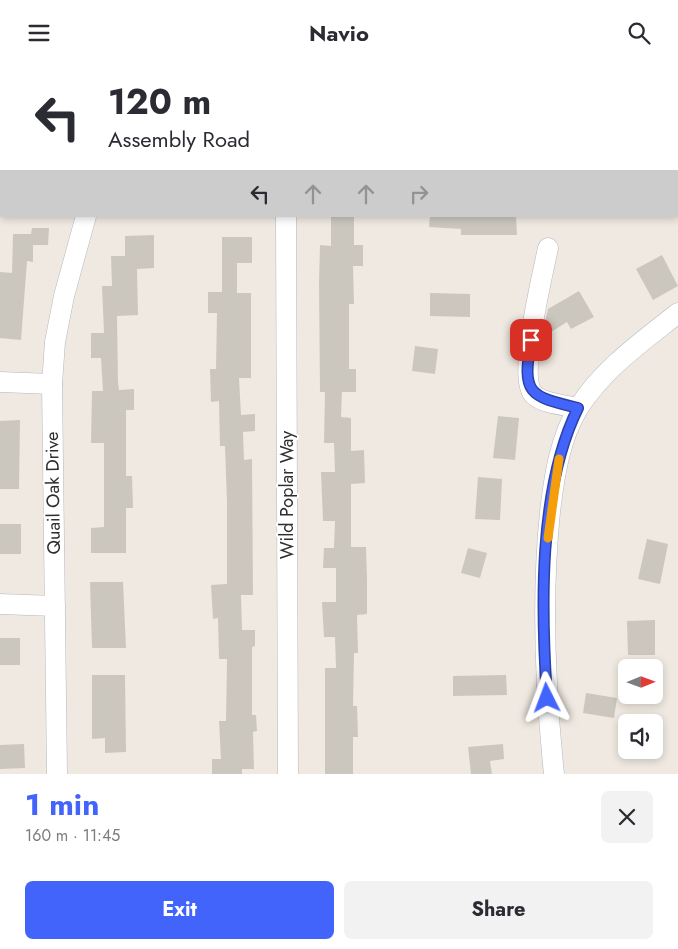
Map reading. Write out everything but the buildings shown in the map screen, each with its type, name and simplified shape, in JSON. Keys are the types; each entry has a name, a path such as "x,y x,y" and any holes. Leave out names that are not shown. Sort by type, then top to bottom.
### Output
{"street":[{"name":"Quail Oak Drive","path":"58,774 52,384 55,342 64,296 86,217"},
{"name":"Wild Poplar Way","path":"286,217 288,774"},
{"path":"548,248 528,358 529,385 534,394 543,400 578,408"},
{"path":"554,774 545,667 545,570 557,471 565,439 578,408 613,367 678,313"},
{"path":"0,382 52,384"},
{"path":"0,604 55,606"}],"slow traffic":[{"path":"548,538 551,503 559,459"}],"route":[{"path":"531,340 527,373 529,385 534,394 543,400 578,408 565,439 560,457 553,491 548,533 544,605 547,698"}]}
